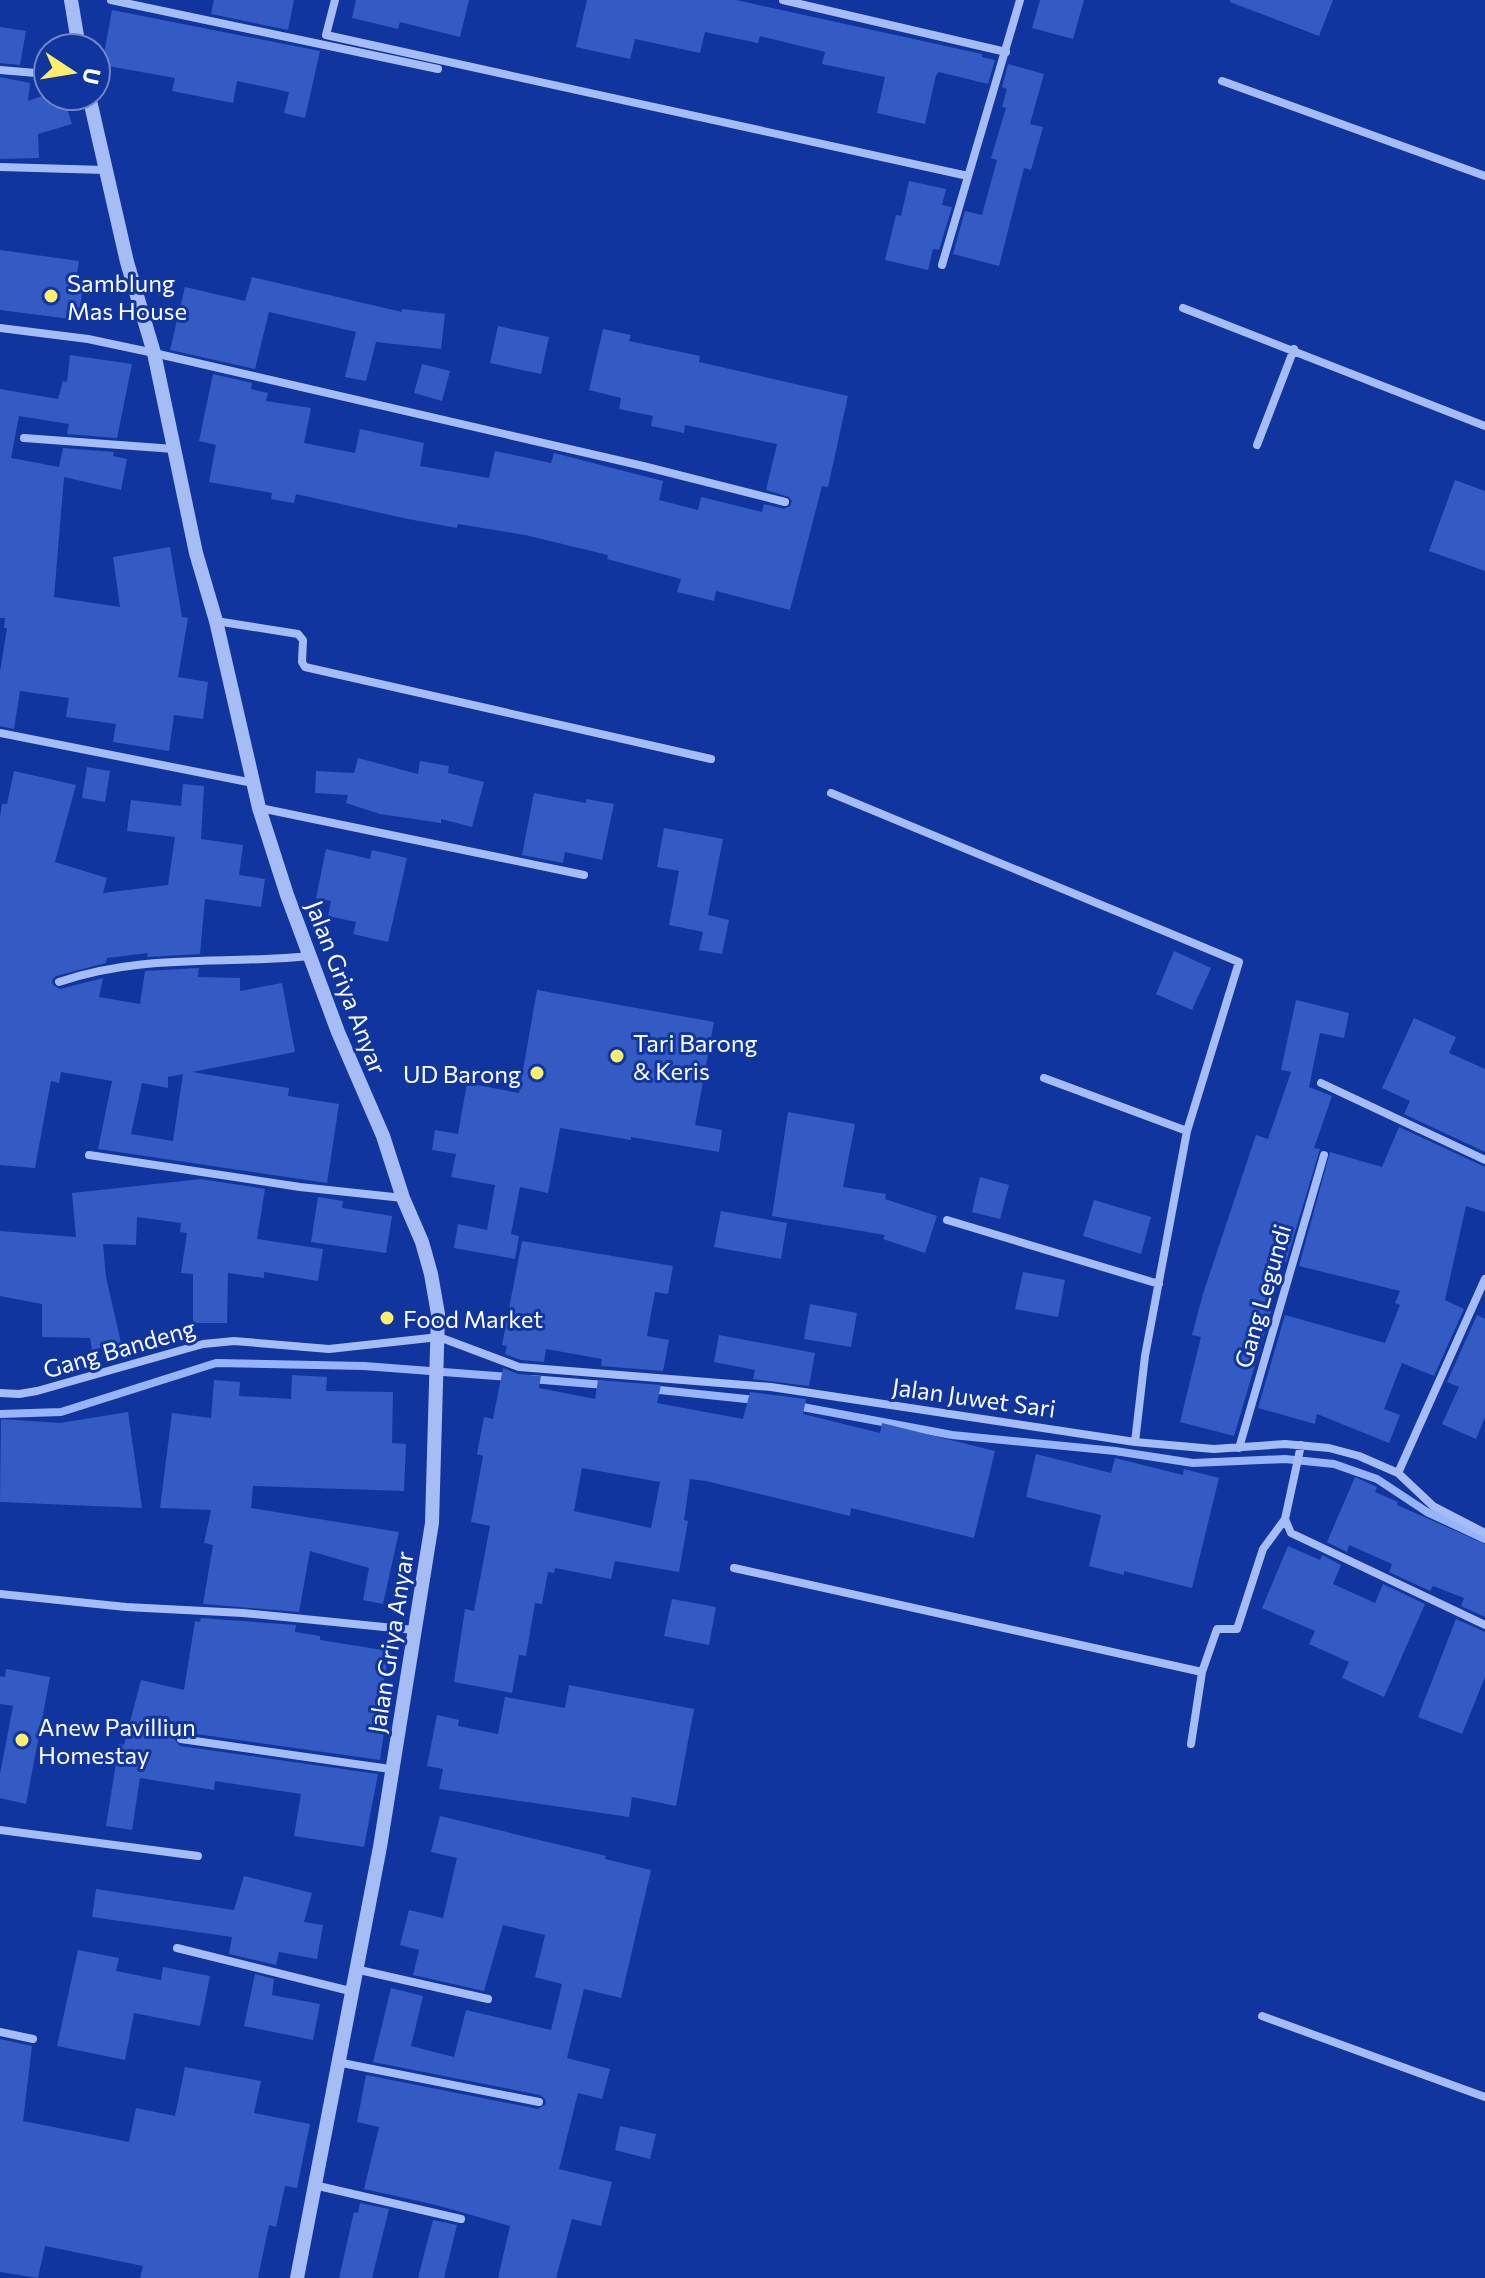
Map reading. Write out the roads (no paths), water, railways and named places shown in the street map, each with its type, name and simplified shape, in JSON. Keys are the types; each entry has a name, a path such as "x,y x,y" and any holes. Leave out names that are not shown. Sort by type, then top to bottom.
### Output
{"street":[{"path":"71,0 76,32"},
{"path":"111,0 438,69"},
{"path":"335,0 326,35 968,176"},
{"path":"783,0 1006,52"},
{"path":"942,265 1020,0"},
{"path":"0,70 32,73"},
{"path":"1222,81 1485,176"},
{"name":"Jalan Griya Anyar","path":"92,112 127,262 154,353 196,553 216,621 259,808 338,1032 383,1136 403,1198 422,1242 438,1314 432,1523 390,1769 380,1847 354,1969 297,2278"},
{"path":"0,167 105,170"},
{"path":"1183,308 1485,426"},
{"path":"0,328 88,339 154,353 643,466 785,502"},
{"path":"1257,445 1294,349"},
{"path":"24,438 174,449"},
{"path":"216,621 298,634 303,640 302,662 305,667 711,759"},
{"path":"0,733 253,783"},
{"path":"831,793 1239,962 1187,1131 1145,1356 1135,1442"},
{"path":"259,808 584,875"},
{"path":"59,982 141,962 245,961 310,956"},
{"path":"1044,1078 1187,1131"},
{"path":"1321,1083 1485,1160"},
{"path":"89,1155 300,1187 403,1198"},
{"name":"Gang Legundi","path":"1239,1448 1324,1155"},
{"path":"947,1220 1159,1284"},
{"path":"1398,1473 1485,1279"},
{"name":"Gang Bandeng","path":"0,1393 37,1391 203,1344 234,1341 329,1349 438,1343"},
{"name":"Jalan Juwet Sari","path":"438,1343 519,1367 771,1387 1135,1442 1214,1449 1301,1445 1329,1448 1359,1456 1398,1473 1433,1506 1485,1533"},
{"path":"1191,1744 1202,1672 1217,1629 1237,1629 1263,1549 1285,1519 1301,1445"},
{"path":"1285,1519 1291,1533 1485,1625"},
{"path":"734,1568 1202,1672"},
{"path":"0,1594 414,1630"},
{"path":"181,1739 390,1769"},
{"path":"0,1830 198,1856"},
{"path":"177,1948 350,1991"},
{"path":"354,1969 488,1999"},
{"path":"1262,2016 1485,2097"},
{"path":"0,2032 33,2039"},
{"path":"337,2062 539,2102"},
{"path":"313,2185 461,2219"}],"waterway":[{"path":"0,1414 61,1412 216,1363 364,1366 509,1377"},
{"path":"531,1379 605,1385"},
{"path":"650,1389 756,1400"},
{"path":"797,1406 952,1435 1115,1451 1193,1463 1285,1459 1334,1464 1377,1479 1427,1512 1485,1539"}],"place":[{"name":"Samblung Mas House","path":"51,296"},
{"name":"Tari Barong & Keris","path":"617,1056"},
{"name":"UD Barong","path":"537,1073"},
{"name":"Food Market","path":"387,1318"},
{"name":"Anew Pavilliun Homestay","path":"22,1740"}]}
